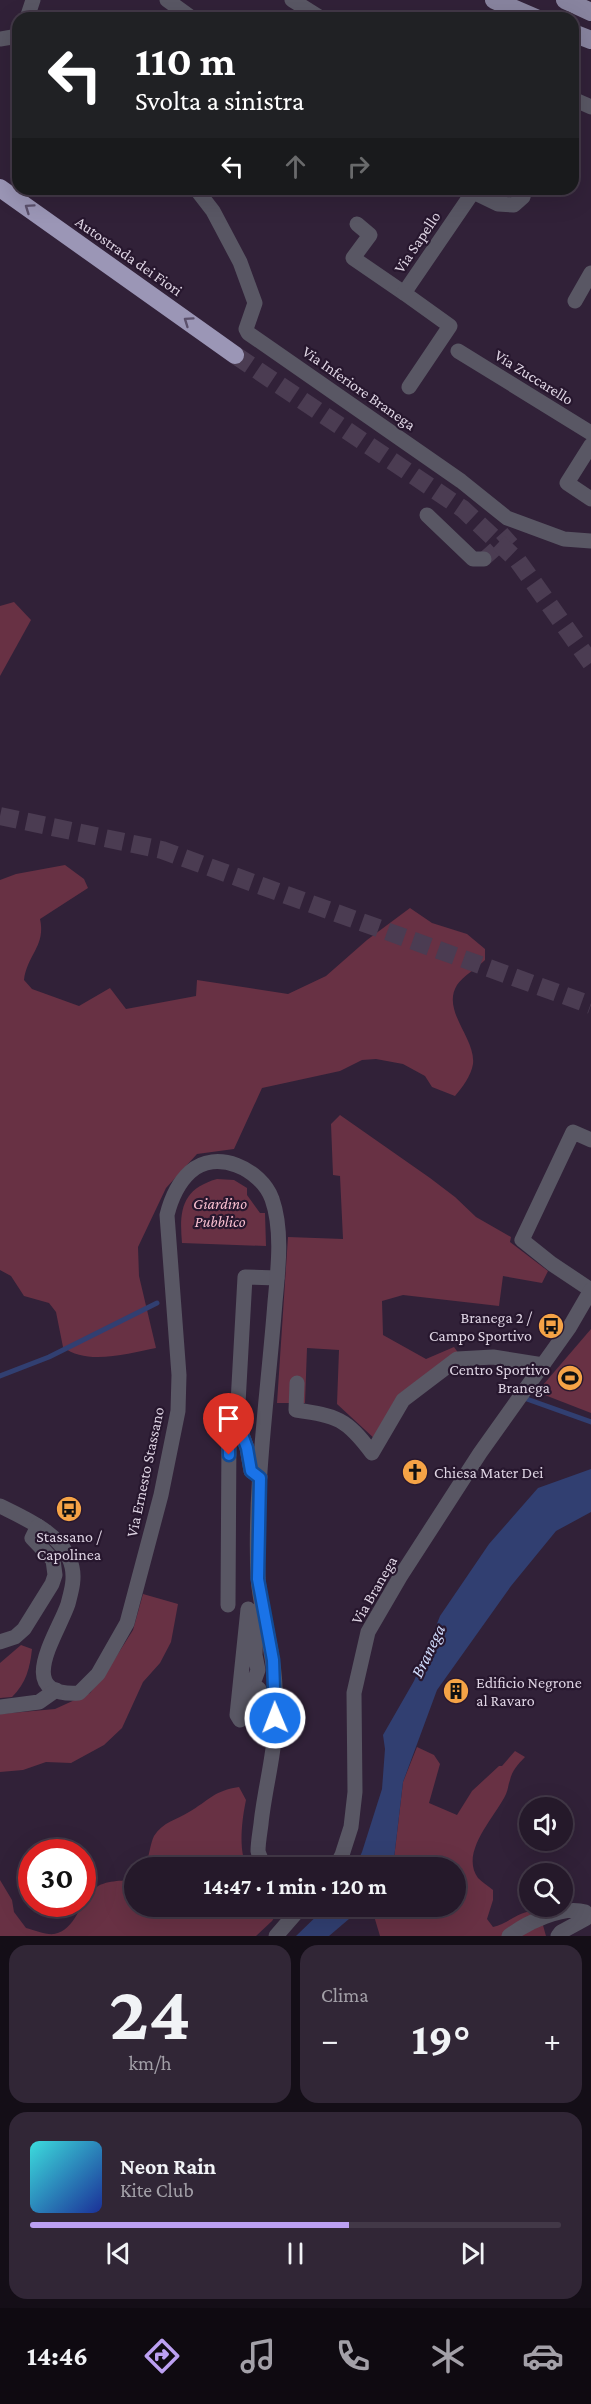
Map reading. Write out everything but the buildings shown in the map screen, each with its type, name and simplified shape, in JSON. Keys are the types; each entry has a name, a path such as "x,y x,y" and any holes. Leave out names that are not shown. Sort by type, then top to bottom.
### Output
{"highway":[{"name":"Autostrada dei Fiori","path":"0,188 235,356"}],"main road":[{"path":"494,0 522,12"},
{"path":"565,0 591,12"}],"street":[{"path":"167,0 184,12"},
{"path":"291,0 311,12"},
{"name":"Via Inferiore Branega","path":"201,195 213,211 240,262 255,303 246,329 248,333 461,481 507,518 564,539 591,541"},
{"name":"Via Sapello","path":"409,387 450,326 404,293 467,195"},
{"name":"Via Sapello","path":"480,195 498,204 514,205 523,195"},
{"path":"357,224 370,235 353,258 404,293"},
{"path":"574,301 591,273"},
{"name":"Via Zuccarello","path":"458,351 591,433"},
{"path":"591,445 567,483 591,499"},
{"path":"427,515 473,559 484,559"},
{"path":"513,533 527,532 561,545 580,548 591,541"},
{"name":"Via Branega","path":"341,1857 351,1827 355,1792 354,1693 368,1632 400,1577 480,1453 570,1328 591,1290 552,1264 522,1240 573,1132 591,1140"},
{"name":"Via Ernesto Stassano","path":"56,1690 66,1694 79,1693 98,1674 127,1623 161,1495 178,1411 179,1375 167,1215 171,1199 190,1172 207,1163 220,1162 237,1165 251,1172 264,1183 272,1199 276,1220 277,1278 260,1478 258,1543 261,1600 273,1660 275,1732 265,1789 258,1852 260,1857"},
{"name":"Via Ernesto Stassano","path":"260,1478 251,1471 247,1448 237,1421 245,1277 277,1278"},
{"path":"297,1383 296,1410 333,1416 349,1425 372,1453 403,1400 457,1359 493,1358 543,1365"},
{"path":"228,1605 229,1434 237,1421"},
{"path":"0,1506 38,1526 60,1544 72,1565 73,1582 67,1605 45,1653 42,1671 44,1680 56,1690 39,1702 0,1707"},
{"path":"0,1642 15,1637 24,1629 52,1584 55,1575 53,1560 32,1538 38,1526"},
{"name":"Via Ernesto Stassano","path":"253,1724 259,1693 255,1655 256,1619 261,1600"},
{"name":"Via Ernesto Stassano","path":"248,1609 237,1715 240,1720 243,1717 258,1670"},
{"path":"509,1936 516,1930 549,1915 573,1911 585,1912 585,1919 558,1936"},
{"path":"276,1936 292,1917"}],"green space":[{"path":"14,602 31,620 0,676 0,606"},
{"path":"65,865 84,879 88,888 40,919 38,944 24,980 32,989 79,1006 110,988 126,1009 196,996 197,980 288,994 326,976 367,940 410,908 432,923 467,934 485,949 485,960 466,975 457,985 453,995 456,1015 473,1054 472,1068 455,1096 432,1087 425,1076 403,1064 376,1059 362,1060 340,1071 262,1088 234,1149 197,1154 166,1188 138,1247 139,1276 156,1348 121,1355 84,1356 63,1347 56,1312 49,1303 24,1296 11,1276 0,1270 0,880 16,874"},
{"path":"340,1115 430,1178 476,1217 511,1237 510,1242 548,1271 542,1283 503,1276 499,1306 403,1295 382,1301 383,1335 426,1359 454,1347 459,1354 399,1394 376,1440 337,1404 339,1350 307,1348 305,1403 277,1403 288,1237 343,1239 340,1176 333,1175 331,1124"},
{"name":"Giardino Pubblico","path":"217,1179 234,1180 247,1188 247,1195 260,1213 265,1213 266,1246 182,1243 181,1220 185,1202 196,1189"},
{"name":"Centro Sportivo Branega","path":"591,1329 591,1413 537,1392"},
{"path":"143,1594 178,1604 171,1642 160,1663 143,1682 122,1728 104,1745 71,1763 46,1762 23,1770 0,1772 0,1714 55,1709 90,1693 133,1630"},
{"path":"21,1645 32,1649 26,1675 12,1697 0,1698 0,1663"},
{"path":"417,1747 434,1755 440,1764 429,1803 457,1815 472,1791 499,1766 502,1766 515,1751 525,1757 514,1771 506,1794 481,1834 473,1857 473,1868 478,1878 493,1890 493,1900 487,1919 493,1927 519,1915 519,1917 541,1917 546,1936 380,1936 374,1917 466,1917 466,1857 394,1857 403,1782"},
{"path":"239,1787 246,1800 242,1825 243,1857 148,1857 154,1836 161,1827 218,1793"},
{"path":"0,1880 12,1900 14,1912 26,1928 51,1934 68,1927 75,1917 96,1917 96,1888 109,1882 124,1880 124,1917 275,1917 256,1936 0,1936"}],"water":[{"name":"Branega","path":"591,1469 591,1512 556,1531 511,1586 437,1690 403,1782 394,1857 360,1857 382,1789 385,1749 383,1735 414,1681 440,1616 489,1544 538,1488"},
{"path":"316,1917 351,1917 329,1936 296,1936"}],"waterway":[{"path":"0,1376 49,1357 157,1303"},
{"path":"524,1398 591,1422"}],"tunnel":[{"path":"235,355 463,509 518,561 591,663"},
{"path":"484,559 513,533"},
{"path":"0,816 162,850 591,1005"}],"place":[{"name":"Branega 2 / Campo Sportivo","path":"551,1326"},
{"name":"Centro Sportivo Branega","path":"570,1378"},
{"name":"Chiesa Mater Dei","path":"415,1472"},
{"name":"Stassano / Capolinea","path":"69,1509"},
{"name":"Edificio Negrone al Ravaro","path":"456,1691"}],"route":[{"path":"229,1455 229,1434 237,1421 244,1435 251,1471 260,1478 258,1579 273,1660 275,1718"}]}
